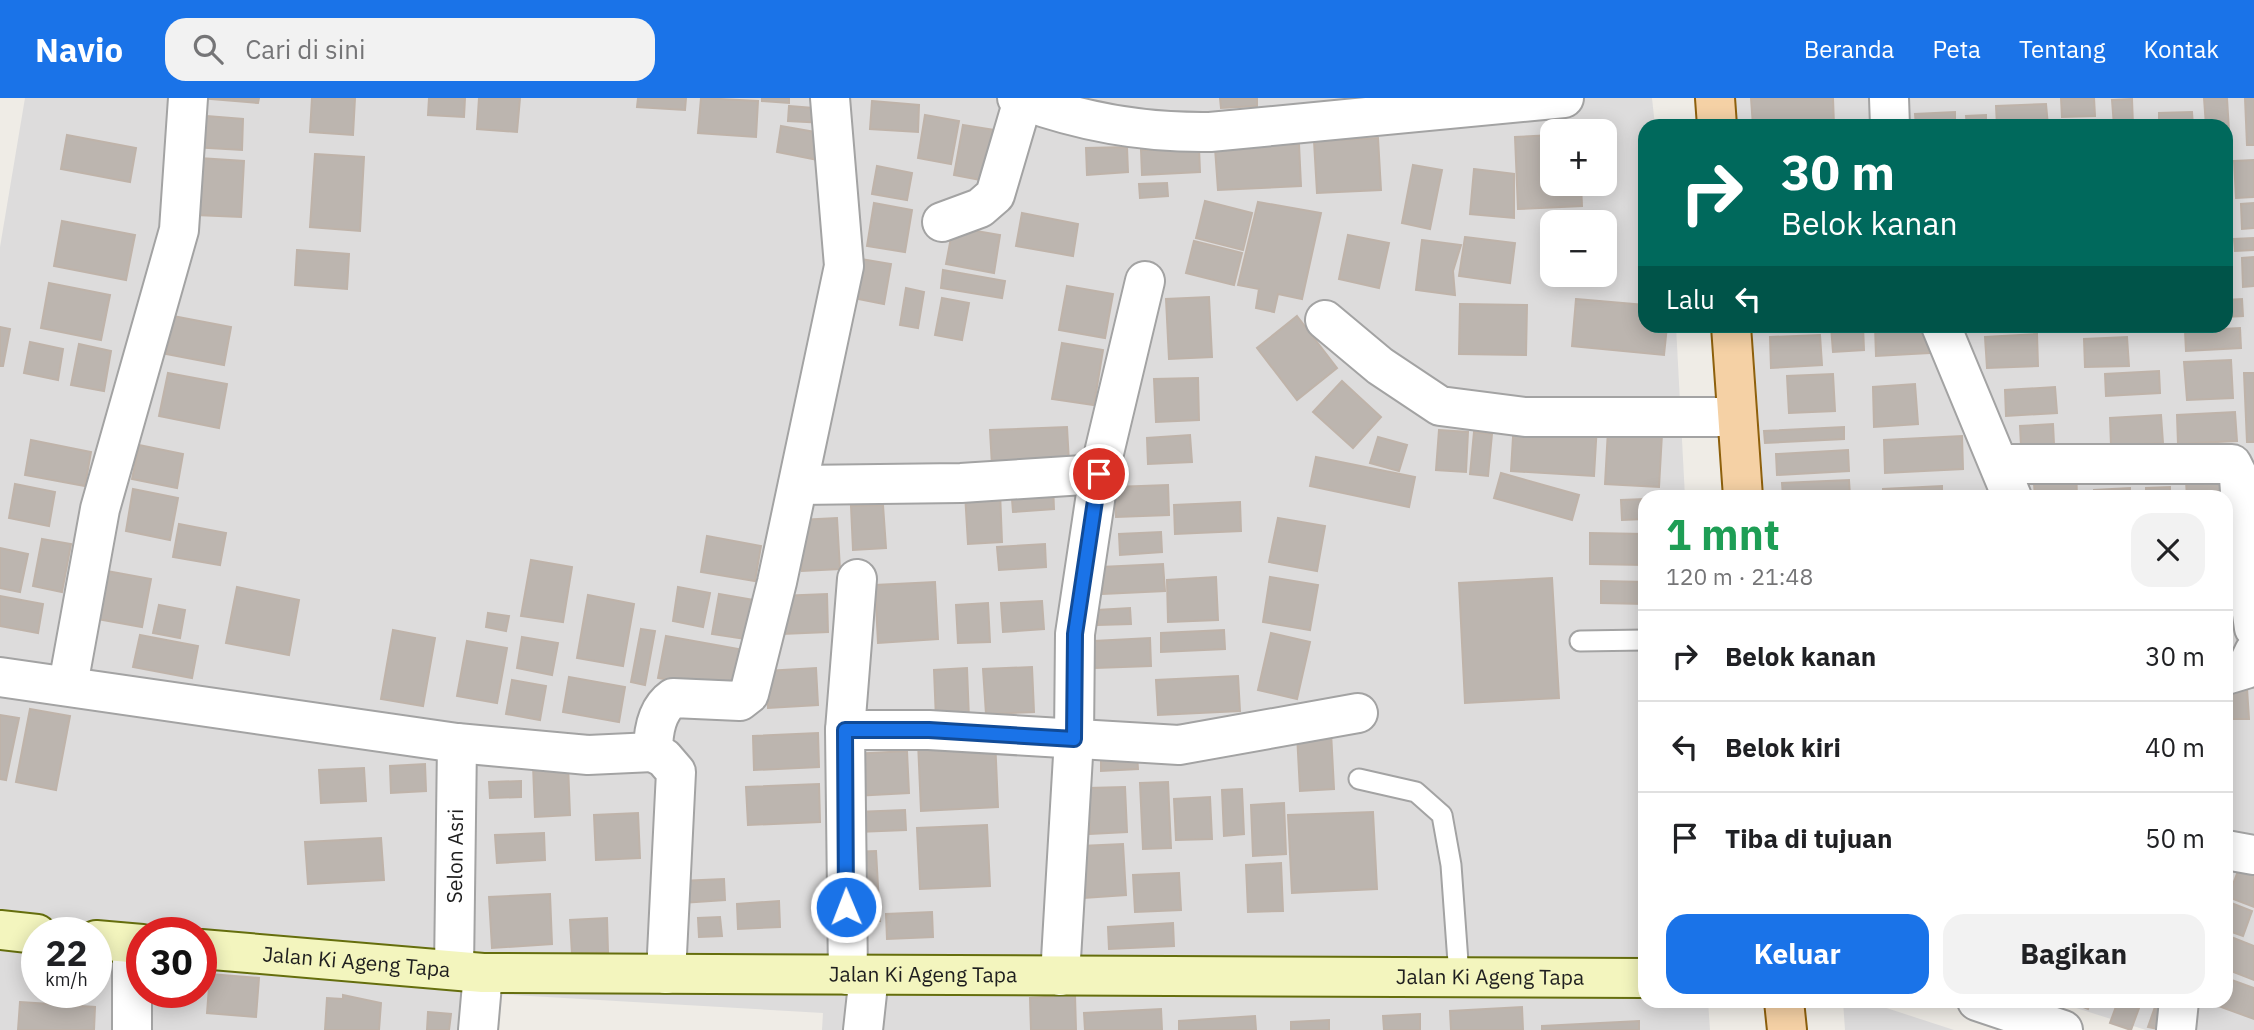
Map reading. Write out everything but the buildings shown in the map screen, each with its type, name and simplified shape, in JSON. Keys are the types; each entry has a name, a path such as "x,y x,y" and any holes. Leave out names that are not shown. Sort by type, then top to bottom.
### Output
{"main road":[{"path":"1715,98 1716,119"},
{"path":"1731,333 1742,490"},
{"path":"1785,1008 1787,1030"}],"street":[{"path":"68,685 100,509 179,230 188,98"},
{"path":"653,752 657,720 664,704 673,698 740,701 748,694 799,485 844,267 830,98"},
{"path":"942,222 980,208 995,195 1020,99 1063,116 1166,133 1209,132 1485,102 1564,98"},
{"path":"1889,98 1890,119"},
{"path":"1059,976 1074,739 1075,634 1099,474 1144,281"},
{"path":"1325,320 1380,366 1440,406 1525,418 1737,417"},
{"path":"1944,333 2005,480 2232,464 2239,478 2254,628"},
{"path":"799,485 961,483 1099,474"},
{"path":"857,579 845,730 863,1030"},
{"path":"2233,674 2246,669 2254,652"},
{"path":"0,677 457,743 588,755 653,752 664,758 676,772 666,974"},
{"path":"845,730 929,730 1179,745 1358,713"},
{"name":"Selon Asri","path":"457,743 468,972 478,1030"},
{"path":"2233,851 2254,855"},
{"path":"0,930 21,932"},
{"path":"123,943 132,1030"},
{"name":"Jalan Ki Ageng Tapa","path":"217,950 468,972 1638,978"},
{"path":"1996,1008 2050,1028"},
{"path":"2176,1030 2178,1008"}],"lane":[{"path":"1580,641 1638,640"},
{"path":"1359,779 1416,792 1442,816 1451,865 1459,976"}],"shaded area":[{"path":"25,98 1652,98 1654,119 1638,119 1638,333 1676,333 1685,490 1638,490 1638,1008 1708,1008 1710,1030 822,1030 823,1013 495,994 492,1030 0,1030 0,247"},
{"path":"1735,98 2254,98 2254,1030 2146,1030 2076,1008 2233,1008 2233,490 1764,490 1752,333 2233,333 2233,119 1736,119"},
{"path":"1843,1008 1886,1008 1954,1030 1845,1030"}],"route":[{"path":"846,907 845,730 929,730 1074,739 1072,698 1075,634 1099,474"}]}
